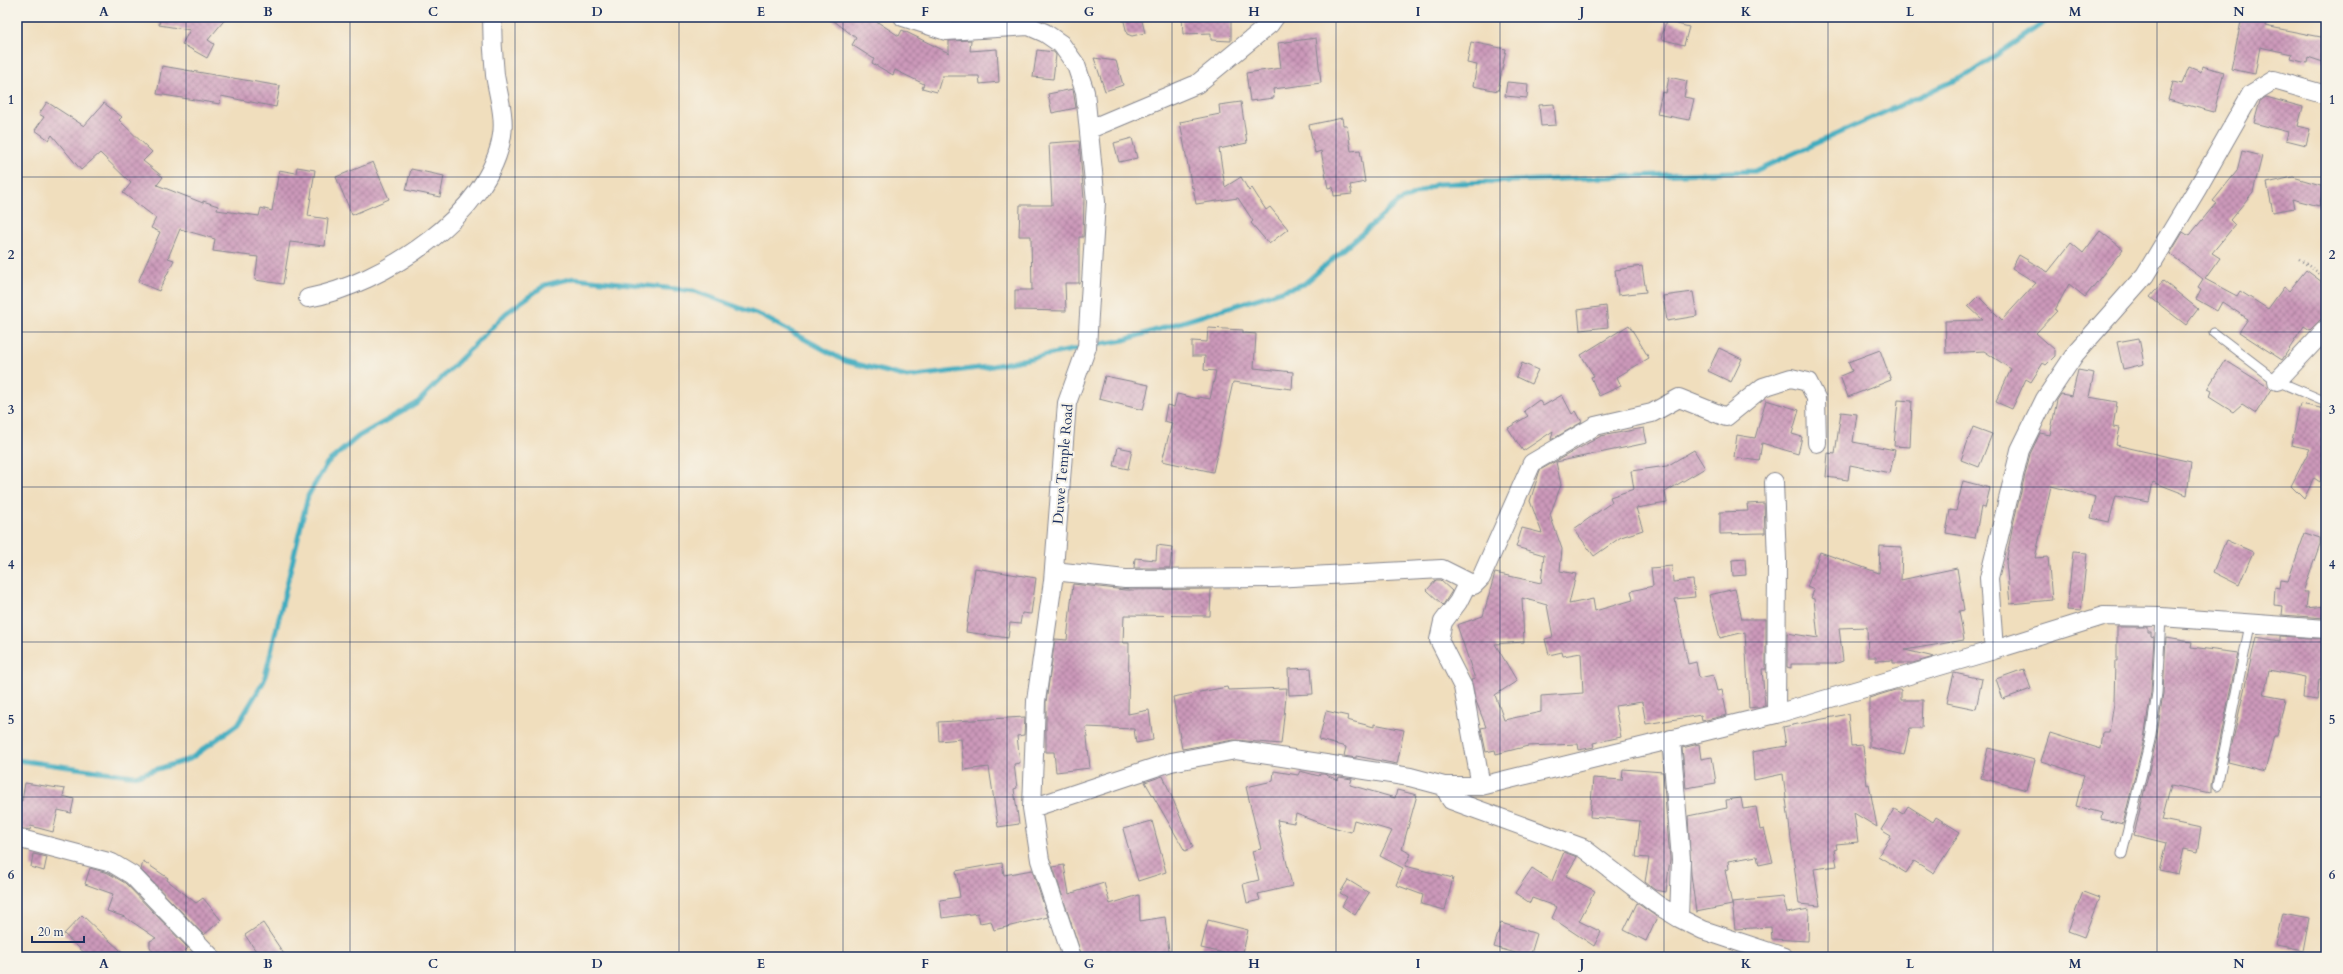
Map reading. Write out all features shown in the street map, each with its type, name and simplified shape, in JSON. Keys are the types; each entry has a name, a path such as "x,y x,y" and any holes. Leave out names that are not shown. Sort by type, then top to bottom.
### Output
{"street":[{"path":"308,298 322,296 375,273 438,235 459,216 494,167 502,133 495,75 492,17"},
{"name":"Duwe Temple Road","path":"903,17 946,31 1029,26 1045,33 1061,44 1076,65 1086,92 1096,202 1087,347 1067,403 1054,571 1036,701 1032,808 1040,860 1072,957"},
{"path":"1090,130 1197,84 1270,24 1275,17"},
{"path":"1994,650 1989,578 2020,450 2045,399 2075,354 2145,275 2197,189 2251,94 2274,80 2326,95"},
{"path":"2277,381 2326,329"},
{"path":"1054,571 1125,579 1273,578 1442,569 1474,585 1481,578 1532,463 1595,426 1652,412 1679,398 1726,416 1763,386 1791,378 1808,382 1816,398 1816,443"},
{"path":"1774,482 1777,560 1776,714"},
{"path":"1468,582 1458,602 1442,622 1439,640 1463,687 1481,786"},
{"path":"1032,808 1171,762 1236,750 1410,777 1444,786 1481,786 1776,714 1994,650 2103,616 2161,617 2250,625 2326,629"},
{"path":"1672,739 1681,859 1679,918"},
{"path":"1444,786 1451,800 1583,848 1656,904 1679,918 1703,930 1784,957"},
{"path":"17,838 112,863 124,869 132,875 211,957"}],"lane":[{"path":"2214,333 2277,381 2326,402"},
{"path":"2122,854 2150,740 2157,693 2161,617"},
{"path":"2217,786 2250,625"}],"path":[{"path":"2300,259 2326,278"}],"building":[{"path":"160,17 227,17 208,40 214,44 207,58 182,44 190,30 159,25"},
{"path":"829,17 870,17 899,36 902,30 949,53 949,41 971,40 970,51 997,49 999,82 980,84 979,76 942,76 937,92 922,88 924,84 895,70 893,75 872,63 874,59 852,45 856,38"},
{"path":"1123,17 1141,17 1145,33 1132,36 1127,34"},
{"path":"1182,17 1231,17 1231,41 1211,40 1211,33 1183,34"},
{"path":"2242,17 2267,17 2265,26 2326,38 2326,63 2308,57 2307,63 2291,59 2292,54 2260,47 2255,74 2231,69"},
{"path":"1666,21 1689,27 1684,45 1661,39"},
{"path":"1316,38 1321,83 1273,89 1274,98 1250,101 1246,73 1281,68 1278,43"},
{"path":"1471,42 1506,49 1498,91 1473,86 1477,65 1467,63"},
{"path":"1037,50 1054,52 1056,55 1053,79 1033,77"},
{"path":"1094,58 1116,61 1123,85 1105,91"},
{"path":"162,66 280,86 276,107 221,96 220,104 157,94"},
{"path":"2202,66 2224,72 2214,112 2168,100 2173,82 2182,84 2189,67 2201,72"},
{"path":"1669,77 1687,81 1684,97 1694,99 1689,120 1657,114 1662,92 1666,93"},
{"path":"1507,82 1528,84 1527,98 1505,96"},
{"path":"1073,89 1076,108 1052,113 1048,94"},
{"path":"2266,97 2303,107 2298,126 2310,129 2306,145 2286,140 2288,132 2254,123 2260,101"},
{"path":"47,102 84,126 104,103 122,117 119,120 152,152 143,161 163,177 157,185 203,203 203,201 218,206 217,210 259,216 261,208 272,211 279,170 296,173 297,167 315,170 308,216 328,219 325,246 290,242 283,284 255,280 258,257 213,251 215,239 180,229 168,258 174,260 159,291 138,282 160,232 151,228 156,218 123,193 131,183 100,153 81,170 52,135 49,140 35,130 44,117 39,114"},
{"path":"1241,102 1247,143 1219,149 1225,187 1241,177 1249,191 1252,188 1266,210 1270,207 1288,229 1269,244 1251,223 1253,221 1238,198 1196,204 1193,187 1192,188 1180,122 1220,114 1219,105"},
{"path":"1554,104 1556,125 1541,126 1539,105"},
{"path":"1342,118 1343,125 1347,125 1351,151 1360,150 1365,182 1350,185 1352,194 1334,196 1333,187 1328,188 1321,151 1315,153 1309,125"},
{"path":"1132,138 1137,158 1119,162 1114,143"},
{"path":"1079,141 1084,199 1083,237 1079,237 1079,283 1065,283 1066,311 1015,310 1015,290 1032,290 1031,236 1019,236 1020,205 1052,205 1049,143"},
{"path":"2242,151 2262,156 2253,192 2230,220 2235,225 2212,253 2220,258 2205,279 2237,296 2240,291 2268,309 2284,287 2289,291 2306,270 2326,285 2326,314 2310,330 2304,326 2282,360 2239,332 2248,319 2222,302 2217,311 2196,299 2201,289 2198,287 2203,279 2170,254 2183,232 2189,236 2216,203 2213,201 2237,171"},
{"path":"373,162 389,199 352,215 336,177"},
{"path":"411,169 444,176 440,197 406,190"},
{"path":"2293,177 2324,186 2319,206 2292,199 2294,208 2273,212 2267,183"},
{"path":"2100,231 2123,249 2085,297 2069,284 2055,310 2057,311 2036,333 2055,350 2055,356 2046,365 2043,363 2031,382 2026,379 2012,409 1996,402 2011,369 1984,351 1946,353 1945,321 1983,320 1968,306 1978,296 2002,320 2036,283 2012,268 2019,255 2048,272 2071,243 2083,253"},
{"path":"1642,266 1646,292 1618,295 1615,270"},
{"path":"2163,281 2198,309 2186,325 2150,297"},
{"path":"1693,292 1697,316 1667,321 1663,296"},
{"path":"1606,306 1608,327 1580,330 1578,310"},
{"path":"1629,325 1649,358 1617,377 1621,386 1599,396 1591,377 1594,376 1581,355"},
{"path":"1208,328 1243,330 1243,333 1256,334 1254,368 1293,372 1292,389 1233,382 1213,472 1162,461 1172,423 1164,421 1167,405 1174,407 1177,394 1199,399 1199,397 1210,399 1216,371 1204,370 1205,356 1192,356 1192,341 1207,342"},
{"path":"2139,338 2144,364 2123,369 2117,342"},
{"path":"1719,348 1742,359 1731,382 1708,371"},
{"path":"1880,350 1891,380 1848,397 1840,376 1852,371 1848,362"},
{"path":"2225,360 2271,389 2256,413 2242,404 2233,412 2209,397 2211,391 2207,389"},
{"path":"1522,363 1538,370 1531,384 1516,377"},
{"path":"2078,370 2094,373 2089,397 2117,402 2113,427 2120,428 2116,445 2191,462 2187,495 2153,482 2149,502 2116,496 2109,522 2091,518 2096,497 2051,486 2035,558 2048,557 2052,600 2010,604 2006,562 2012,529 2030,454 2040,433 2050,435 2057,400 2061,394 2072,396"},
{"path":"1105,376 1149,385 1143,410 1099,399"},
{"path":"1562,395 1572,414 1576,411 1582,422 1551,440 1553,431 1523,451 1508,428 1528,416 1524,411 1539,400 1543,406"},
{"path":"1766,400 1799,410 1792,434 1802,437 1798,454 1762,443 1759,461 1734,457 1737,435 1755,438"},
{"path":"1898,400 1912,401 1910,447 1894,446"},
{"path":"2300,404 2326,409 2326,461 2320,482 2314,478 2304,499 2291,486 2310,449 2291,445"},
{"path":"1841,412 1857,414 1853,442 1895,450 1890,473 1850,465 1848,480 1826,477 1828,453 1835,454"},
{"path":"1973,427 1992,434 1979,467 1961,460"},
{"path":"1644,428 1647,443 1556,462 1561,485 1550,515 1562,549 1560,571 1576,574 1569,604 1593,599 1595,611 1633,600 1631,591 1653,586 1651,568 1672,566 1673,582 1693,580 1695,597 1675,599 1688,664 1696,662 1699,678 1713,675 1717,691 1722,690 1727,715 1702,721 1701,715 1646,724 1642,702 1615,706 1621,737 1593,743 1594,747 1579,750 1578,744 1528,746 1496,754 1495,750 1486,752 1481,728 1486,727 1476,701 1471,680 1475,679 1457,625 1483,616 1495,573 1541,583 1544,555 1516,547 1522,528 1542,533 1530,501 1540,470 1601,436","holes":["1522,598 1547,605 1553,637 1545,639 1549,655 1562,652 1563,656 1581,653 1583,693 1541,696 1541,712 1504,720 1495,695 1517,681 1495,644 1524,642"]},
{"path":"1118,447 1132,450 1128,469 1114,466"},
{"path":"1694,450 1705,468 1665,492 1667,503 1636,508 1643,530 1621,537 1594,556 1574,529 1612,502 1610,497 1634,489 1631,471 1667,466"},
{"path":"1963,481 1990,488 1985,508 1981,507 1975,538 1946,533 1950,510 1956,511"},
{"path":"1764,503 1765,533 1720,534 1720,512 1748,511 1747,504"},
{"path":"2305,533 2320,538 2320,544 2303,592 2308,592 2306,608 2326,606 2326,618 2282,615 2283,606 2274,605 2275,587 2280,588 2281,580 2288,581"},
{"path":"2226,540 2253,552 2239,585 2213,572"},
{"path":"1157,545 1172,547 1170,568 1134,568 1135,558 1156,560"},
{"path":"1880,546 1902,547 1901,580 1957,568 1964,610 1959,611 1964,640 1905,650 1934,657 1913,663 1893,663 1893,660 1876,661 1876,657 1868,657 1867,627 1839,628 1843,661 1834,664 1791,664 1791,668 1787,667 1787,633 1818,638 1814,599 1811,598 1814,590 1807,587 1820,552 1879,573"},
{"path":"2073,552 2087,553 2081,611 2067,610"},
{"path":"1745,559 1746,575 1733,576 1732,560"},
{"path":"975,568 1036,578 1031,614 1022,613 1020,624 1010,623 1008,638 966,632"},
{"path":"1436,580 1440,580 1452,591 1443,605 1427,590"},
{"path":"1073,584 1125,590 1211,589 1210,616 1124,615 1123,643 1129,643 1128,714 1149,710 1153,740 1136,743 1134,729 1086,727 1090,768 1056,772 1054,752 1046,752 1046,702 1055,639 1067,640"},
{"path":"1735,589 1742,619 1766,619 1766,669 1762,669 1765,706 1749,708 1745,632 1720,638 1709,595"},
{"path":"2117,627 2148,627 2148,632 2151,632 2151,636 2154,637 2151,692 2144,739 2123,824 2101,819 2102,813 2076,806 2084,775 2041,761 2050,733 2101,749 2103,732 2109,732 2114,704 2115,661 2117,661"},
{"path":"2280,636 2326,639 2326,679 2319,679 2317,700 2303,698 2305,677 2269,670 2264,695 2285,699 2277,736 2274,736 2265,771 2228,762 2256,637 2280,641"},
{"path":"2166,638 2192,642 2191,647 2238,653 2211,785 2211,793 2171,785 2162,820 2201,828 2197,852 2184,849 2178,874 2159,870 2166,843 2134,835 2156,741 2163,693"},
{"path":"1311,668 1313,694 1289,695 1288,669"},
{"path":"2024,669 2031,689 2003,699 1996,679"},
{"path":"1954,673 1982,679 1976,709 1947,703"},
{"path":"1227,687 1228,690 1287,688 1281,744 1234,740 1182,749 1173,697"},
{"path":"1895,690 1901,690 1901,700 1923,700 1922,728 1910,728 1904,755 1869,747 1869,698"},
{"path":"1326,711 1348,716 1347,720 1374,727 1374,724 1404,730 1397,764 1356,756 1356,758 1344,756 1346,747 1319,740"},
{"path":"1848,714 1851,746 1863,745 1867,785 1869,784 1877,827 1854,813 1858,842 1836,844 1837,849 1834,850 1837,866 1814,869 1820,906 1799,904 1783,774 1754,780 1752,752 1786,746 1783,727"},
{"path":"1025,717 1024,735 1017,736 1020,763 1014,764 1017,788 1014,789 1019,824 998,827 989,767 964,770 961,739 939,741 938,722"},
{"path":"1699,744 1701,759 1712,757 1716,783 1686,788 1682,748"},
{"path":"1988,748 2035,760 2027,790 1981,778"},
{"path":"1623,769 1663,772 1670,859 1666,892 1655,890 1645,882 1649,858 1636,857 1640,821 1590,817 1593,778 1622,780"},
{"path":"1274,771 1298,775 1300,771 1319,776 1320,774 1324,774 1338,780 1339,777 1352,779 1350,785 1395,798 1397,790 1417,795 1402,849 1411,854 1405,866 1453,878 1445,910 1421,904 1423,895 1396,885 1403,868 1380,856 1392,831 1354,820 1351,832 1296,814 1294,823 1277,820 1292,886 1258,894 1260,900 1247,903 1243,884 1259,880 1252,851 1261,849 1246,787 1273,781"},
{"path":"1163,776 1193,847 1185,851 1145,782"},
{"path":"25,783 65,789 63,796 74,799 71,813 58,810 53,832 31,826 30,830 17,828 17,799 22,801"},
{"path":"1741,798 1743,809 1756,807 1760,830 1764,829 1773,862 1759,865 1757,856 1728,861 1729,869 1725,870 1732,905 1696,912 1691,874 1688,816 1727,808 1726,800"},
{"path":"1908,806 1933,822 1936,817 1960,832 1934,873 1914,861 1906,873 1878,856 1891,836 1881,830 1894,809 1903,814"},
{"path":"1152,821 1166,872 1138,881 1123,829"},
{"path":"1564,852 1577,857 1566,876 1595,891 1579,921 1601,932 1594,946 1552,918 1557,907 1532,898 1530,903 1515,893 1532,868 1552,881"},
{"path":"33,854 47,857 44,871 31,867"},
{"path":"143,861 168,878 167,880 196,903 203,898 221,920 204,935 141,870"},
{"path":"1002,863 1004,875 1032,870 1048,917 994,930 991,921 980,923 978,913 942,918 940,900 960,897 956,871"},
{"path":"1064,865 1069,894 1104,883 1110,904 1139,895 1140,921 1165,917 1169,951 1147,954 1147,957 1082,957 1053,867"},
{"path":"90,868 108,873 125,883 188,948 179,957 156,957 150,947 150,941 156,938 125,917 107,911 113,894 85,884"},
{"path":"1348,880 1369,893 1355,915 1342,906 1347,897 1340,893"},
{"path":"2083,892 2099,898 2084,937 2068,931"},
{"path":"1783,897 1787,913 1809,909 1808,941 1772,939 1771,927 1735,929 1732,902"},
{"path":"1637,903 1657,917 1646,941 1624,930"},
{"path":"2283,913 2309,918 2303,951 2276,946"},
{"path":"82,915 128,957 89,957 64,934"},
{"path":"1208,920 1248,930 1242,957 1201,948"},
{"path":"263,923 286,957 260,957 245,935"},
{"path":"1501,923 1537,934 1530,957 1494,947"}],"waterway":[{"path":"1090,346 1124,340 1304,284 1398,202 1437,184 1755,171 1969,74 2052,17"},
{"path":"17,760 135,776 190,759 238,724 264,681 308,496 327,463 359,436 416,404 506,313 545,285 574,278 694,291 762,316 845,361 907,377 987,367 1082,348"}]}
